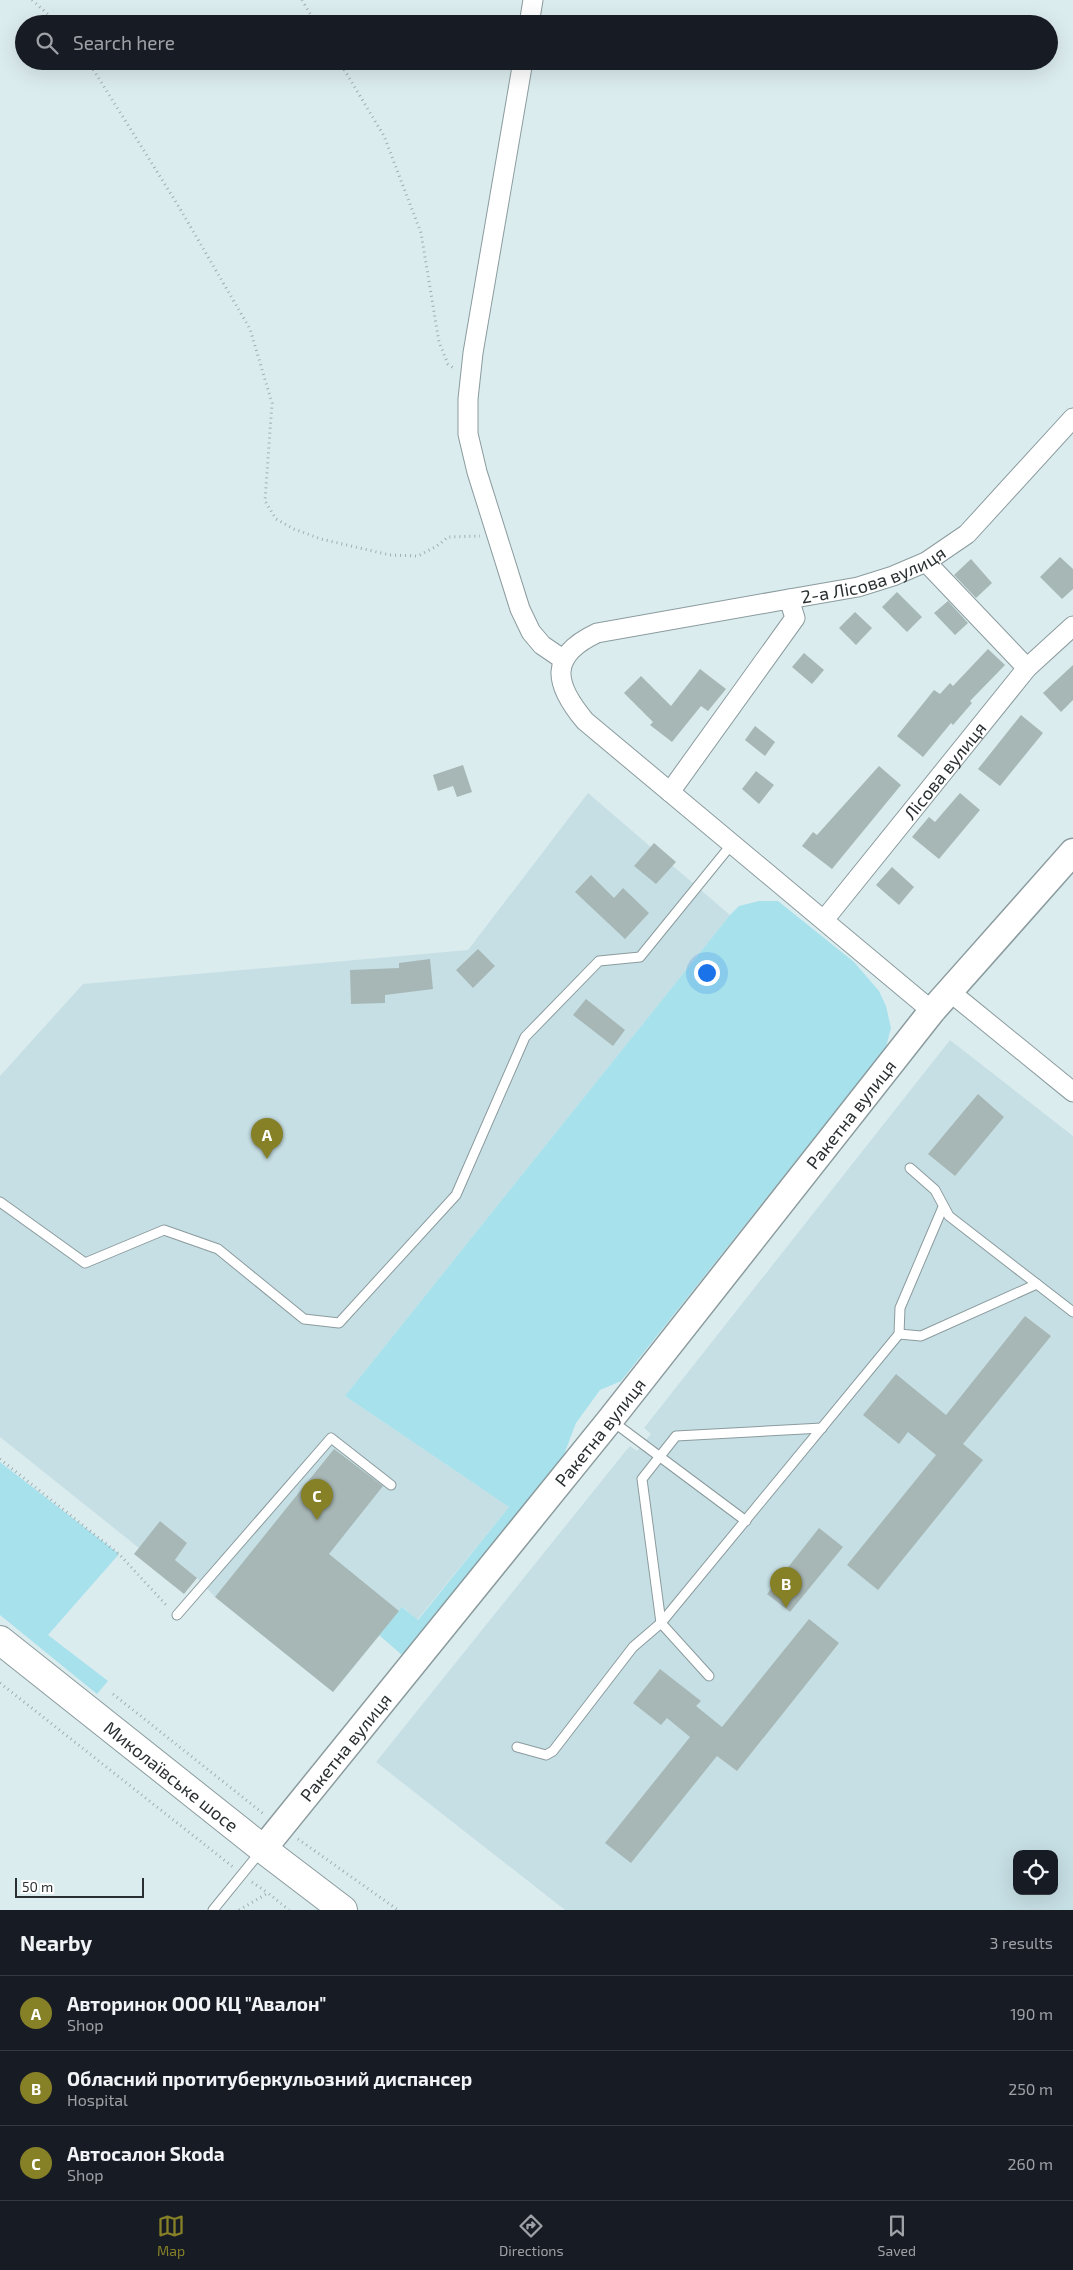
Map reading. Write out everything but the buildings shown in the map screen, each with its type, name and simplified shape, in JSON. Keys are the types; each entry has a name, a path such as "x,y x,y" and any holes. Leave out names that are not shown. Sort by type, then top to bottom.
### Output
{"main road":[{"name":"Миколаївське шосе","path":"0,1640 263,1849 343,1910"}],"street":[{"path":"530,15 533,0"},
{"path":"522,70 470,379 468,434 477,472 520,608 531,632 542,645 564,660"},
{"name":"2-а Лісова вулиця","path":"670,792 794,618 789,599 858,587 893,576 926,562 967,534 1073,418"},
{"path":"926,562 1027,668"},
{"path":"789,599 597,633 572,647 564,660 561,677 563,688 585,721 731,845 932,1011"},
{"name":"Лісова вулиця","path":"824,920 1027,668 1073,626"},
{"name":"Ракетна вулиця","path":"263,1849 610,1420 932,1011 1073,852"},
{"path":"949,991 1073,1092"}],"lane":[{"path":"0,1202 85,1263 164,1230 218,1249 304,1319 339,1323 456,1195 525,1037 599,961 640,957 731,845"},
{"path":"910,1168 935,1190 942,1207 949,1216 1073,1312"},
{"path":"517,1747 546,1755 553,1751 633,1647 661,1624 899,1334 900,1308 942,1207"},
{"path":"899,1334 920,1336 1037,1284"},
{"path":"610,1420 746,1521"},
{"path":"709,1676 661,1624 642,1480 676,1436 822,1428"},
{"path":"177,1615 331,1438 391,1485"},
{"path":"213,1910 263,1849"}],"path":[{"path":"32,0 49,15"},
{"path":"302,0 311,15"},
{"path":"94,70 179,208 250,329 272,403 265,501 276,519 294,529 321,539 390,555 418,556 437,546 448,537 470,535 498,539"},
{"path":"344,70 384,136 421,233 439,342 448,364 470,379"},
{"path":"0,1459 119,1554 177,1615"},
{"path":"0,1683 289,1910"},
{"path":"113,1694 281,1828 398,1910"},
{"path":"239,1910 268,1893"}],"shaded area":[{"path":"588,793 730,915 345,1396 509,1507 417,1620 403,1607 333,1692 215,1597 197,1578 175,1560 187,1543 160,1521 139,1548 0,1437 0,1076 83,984 468,950"},
{"path":"759,901 778,901 854,962 879,991 886,1006 891,1028 886,1047 621,1381 600,1390 576,1423 563,1457 402,1655 379,1635 402,1607 418,1620 509,1507 345,1396 730,915 739,906"},
{"path":"950,1040 1073,1136 1073,1910 565,1910 376,1762 624,1453 630,1446 637,1451 651,1434 644,1428"},
{"path":"0,1462 119,1554 48,1635 108,1681 97,1694 0,1615"}],"place":[{"name":"Авторинок ООО КЦ \"Авалон\"","path":"267,1159"},
{"name":"Автосалон Skoda","path":"317,1520"},
{"name":"Обласний протитуберкульозний диспансер","path":"786,1608"}]}
